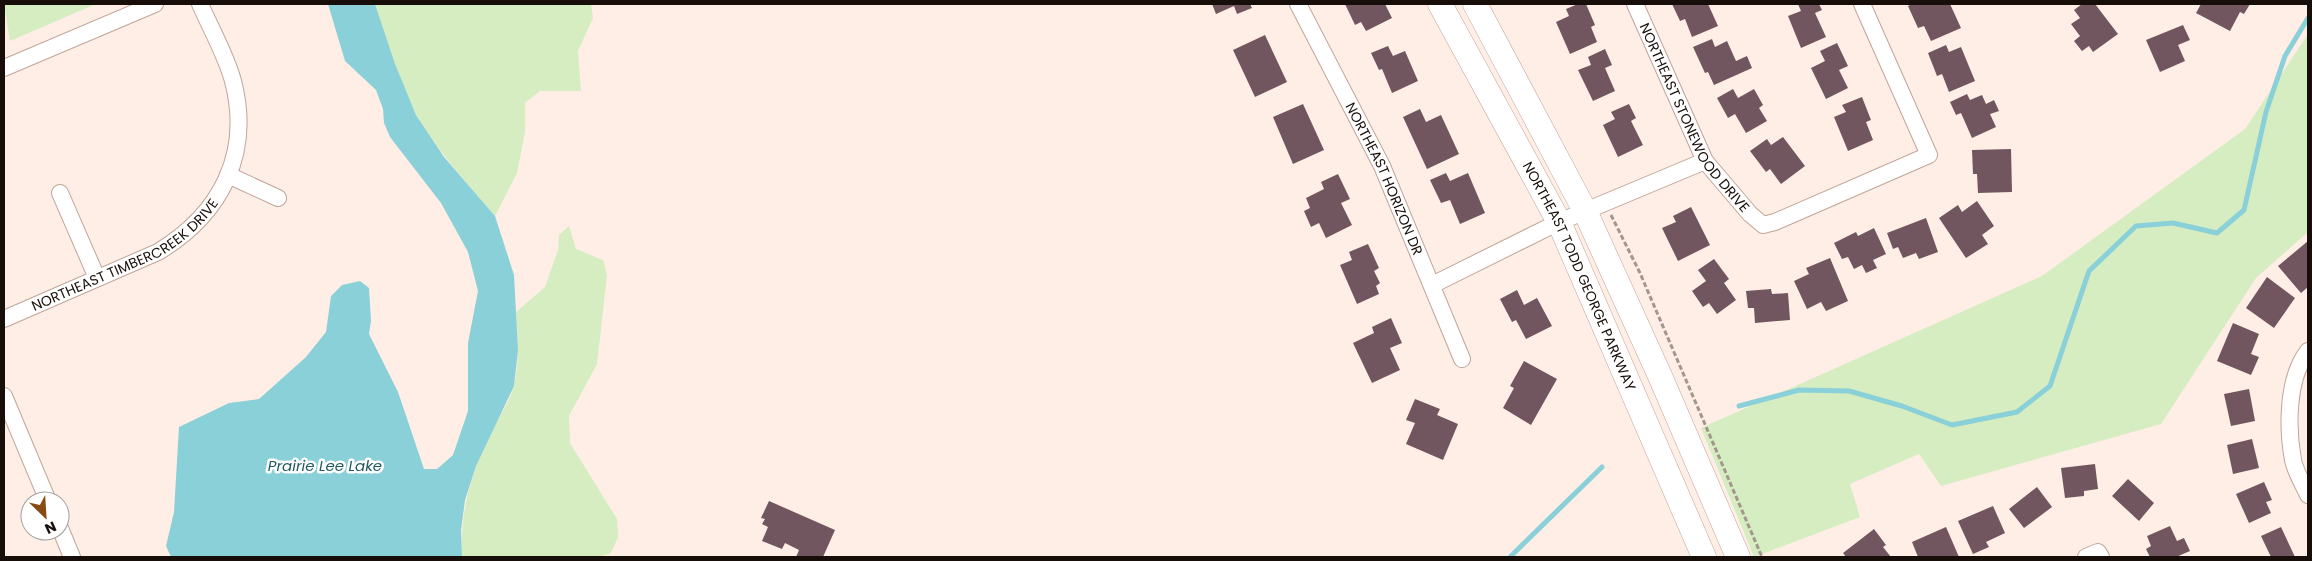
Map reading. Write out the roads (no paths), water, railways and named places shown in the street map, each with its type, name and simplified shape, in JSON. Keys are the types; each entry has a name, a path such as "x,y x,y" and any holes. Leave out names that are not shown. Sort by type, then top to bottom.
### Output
{"main road":[{"name":"NORTHEAST TODD GEORGE PARKWAY","path":"1440,4 1559,222 1704,557"},
{"path":"1475,4 1585,211 1660,376 1738,557"}],"street":[{"path":"4,68 155,4"},
{"name":"NORTHEAST TIMBERCREEK DRIVE","path":"4,319 158,252 178,240 210,208 228,175 236,146 239,124 237,101 232,79 200,4"},
{"name":"NORTHEAST HORIZON DR","path":"1298,4 1382,166 1462,359"},
{"name":"NORTHEAST STONEWOOD DRIVE","path":"1635,4 1705,161 1750,214 1763,225 1775,222 1929,155 1862,4"},
{"path":"1432,285 1559,222 1705,161"},
{"path":"228,175 278,198"},
{"path":"60,193 97,278"},
{"path":"2308,351 2301,360 2288,409 2293,461 2308,495"},
{"path":"4,396 44,491"},
{"path":"65,541 72,557"}],"water":[{"name":"Prairie Lee Lake","path":"328,4 375,4 395,64 416,115 444,157 495,216 514,275 518,350 514,386 476,466 465,500 461,530 462,557 171,557 166,546 174,512 179,427 229,403 259,399 306,357 326,332 331,296 342,285 360,281 369,288 371,321 369,334 398,392 424,469 437,469 453,455 468,411 468,343 478,291 468,252 441,203 390,137 384,123 383,109 376,90 345,61"}],"waterway":[{"path":"1739,406 1799,390 1849,391 1902,406 1952,425 2017,412 2050,386 2089,271 2136,226 2173,223 2217,233 2244,210 2266,112 2285,56 2308,18"},
{"path":"1510,557 1602,467"}]}
